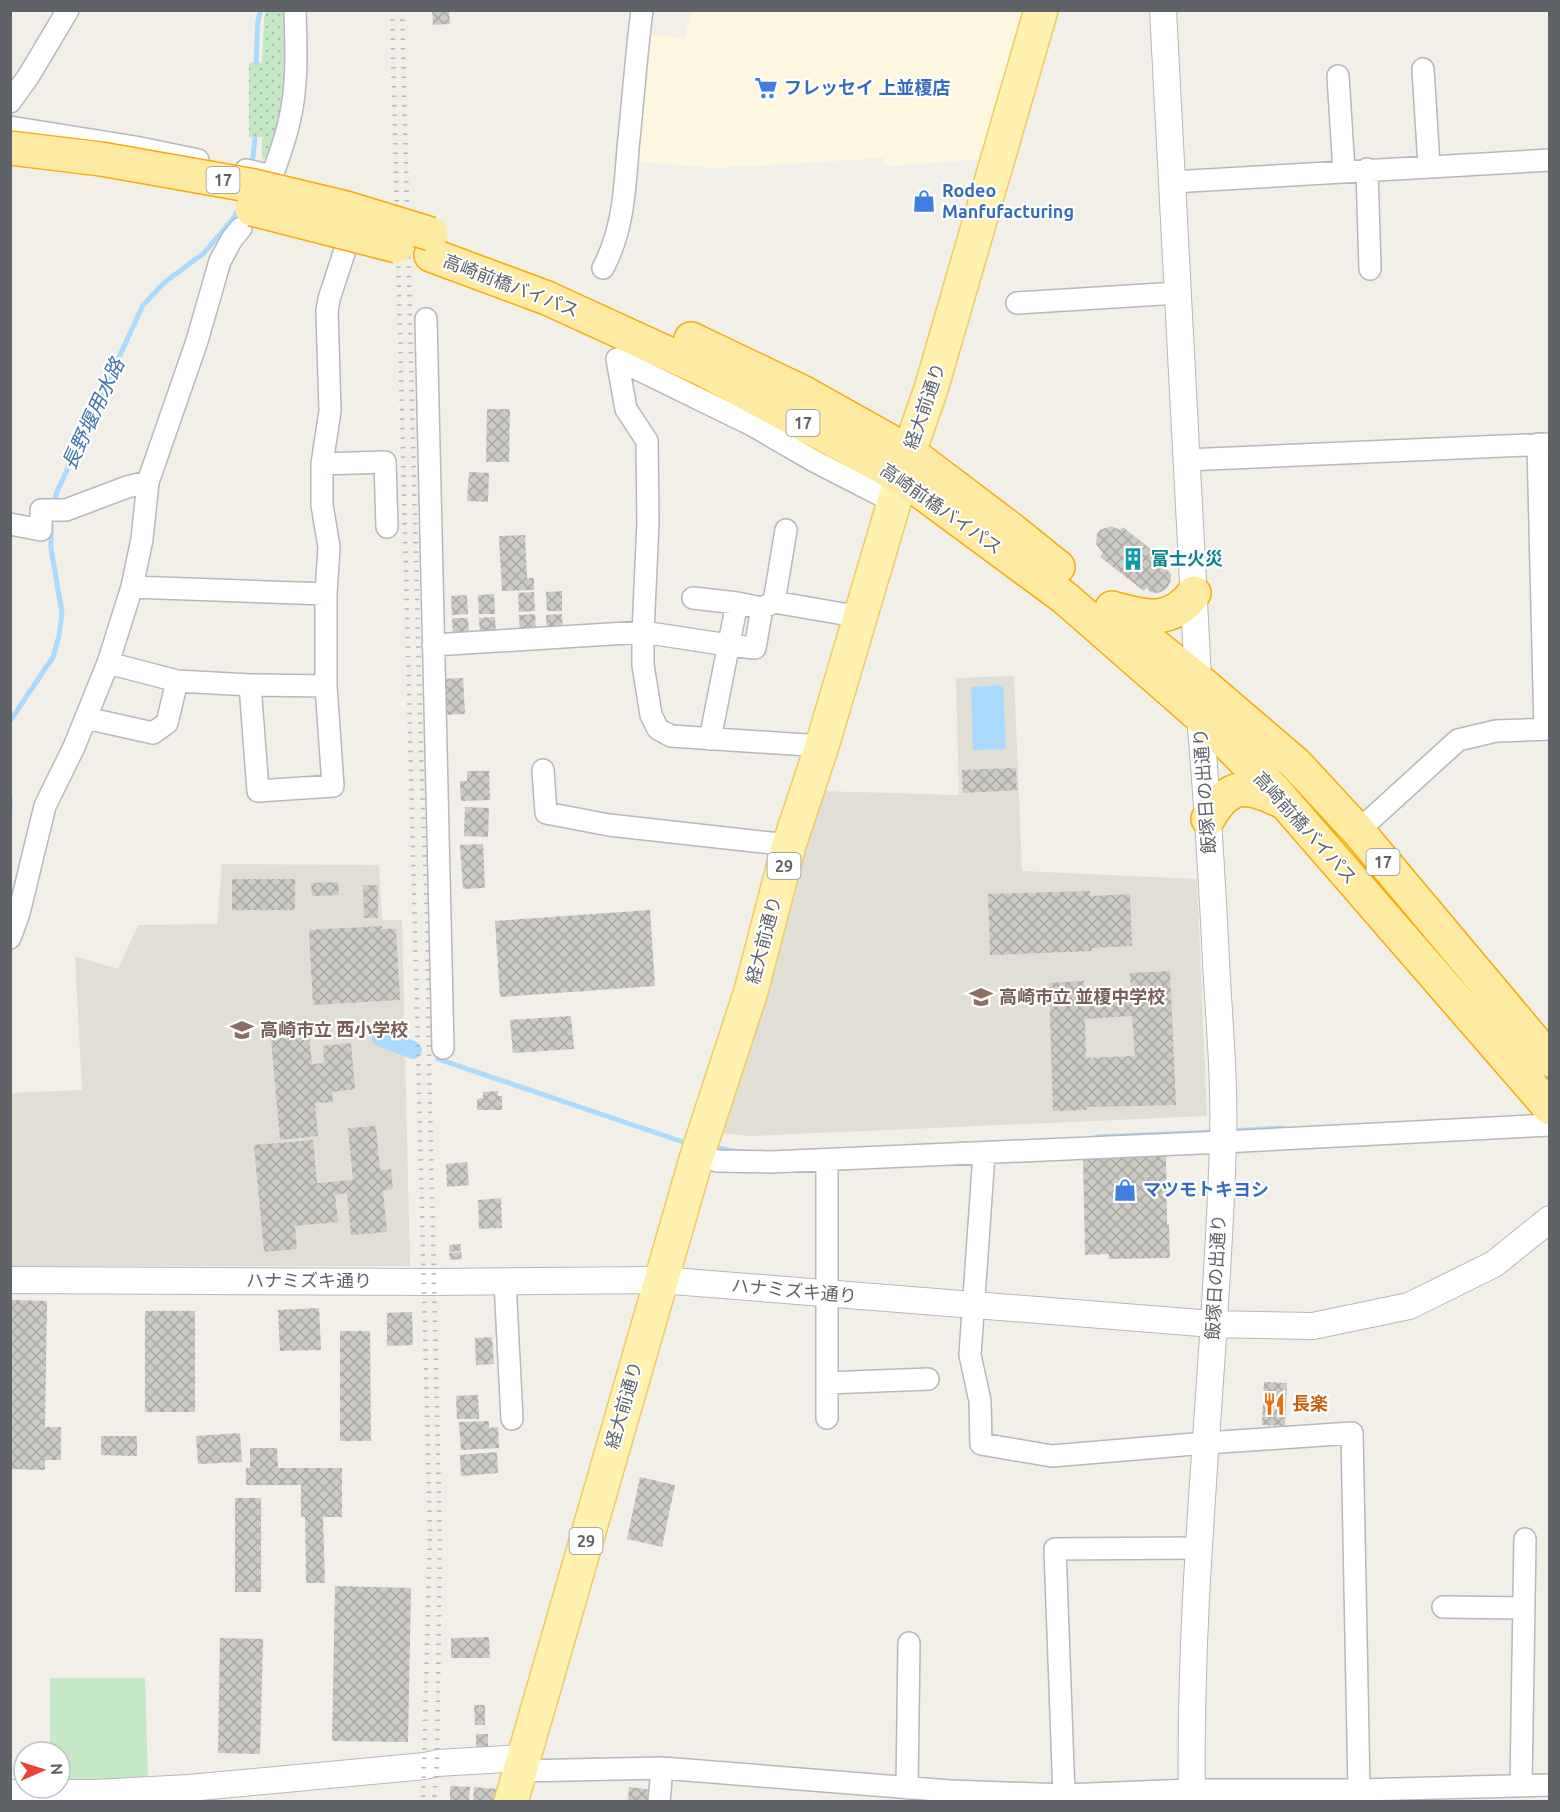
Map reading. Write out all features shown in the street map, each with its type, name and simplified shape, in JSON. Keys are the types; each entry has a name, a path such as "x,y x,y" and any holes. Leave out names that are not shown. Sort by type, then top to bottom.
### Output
{"highway":[{"name":"高崎前橋バイパス","path":"10,147 102,159 254,186 346,208 704,370 902,477 1012,530 1199,681 1296,764 1358,831 1550,1060"},
{"name":"高崎前橋バイパス","path":"10,167 131,185 430,245"},
{"name":"高崎前橋バイパス","path":"902,477 1065,598 1200,716 1285,802 1550,1108"},
{"path":"1107,607 1141,615 1160,616 1179,609 1194,593"},
{"path":"1208,819 1216,806 1232,792 1241,789 1260,791 1285,802"}],"main road":[{"name":"経大前通り","path":"511,1802 660,1280 697,1156 751,991 789,845 822,746 902,477 931,390 1041,10"}],"street":[{"path":"10,102 28,77 68,10"},
{"path":"259,173 281,152 290,118 294,97 295,10"},
{"path":"603,268 619,226 624,194 642,10"},
{"name":"飯塚日の出通り","path":"1163,10 1200,716 1224,1095 1214,1324 1198,1548 1192,1796"},
{"path":"1424,69 1429,166"},
{"path":"1338,76 1344,171"},
{"path":"10,127 135,147 259,173 354,198 355,203 344,254 327,311 330,411 322,464 322,505 329,547 326,594 326,686 333,786 258,791 250,685"},
{"path":"1172,182 1550,160"},
{"path":"1367,169 1370,269"},
{"path":"10,938 19,913 45,806 74,747 108,663 132,587 142,539 148,482 197,341 220,261 231,239 241,228"},
{"path":"1017,303 1178,293"},
{"path":"426,319 443,1048"},
{"path":"822,746 671,736 658,729 651,715 643,665 648,523 647,441 626,410 617,358 752,425 814,461 902,477"},
{"path":"1186,460 1544,444 1547,729 1496,731 1458,740 1358,831"},
{"path":"322,464 385,462 387,527"},
{"path":"10,524 49,515 127,487 148,482"},
{"path":"434,645 643,632 755,648 786,530"},
{"path":"132,587 326,594"},
{"path":"693,598 861,617"},
{"path":"710,740 737,603"},
{"path":"108,663 177,681 326,686"},
{"path":"86,718 153,733 167,723 177,681"},
{"path":"543,770 546,813 609,825 789,845"},
{"path":"697,1156 718,1161 827,1160 1550,1125"},
{"path":"984,1154 970,1356 980,1401 981,1444 1052,1456 1352,1433 1359,1790"},
{"path":"827,1160 827,1418"},
{"name":"ハナミズキ通り","path":"10,1280 505,1282 660,1280 1214,1324 1313,1326 1409,1306 1494,1264 1550,1219"},
{"path":"505,1282 512,1419"},
{"path":"827,1383 928,1379"},
{"path":"1515,1792 1525,1539"},
{"path":"1064,1795 1055,1549 1198,1548"},
{"path":"1443,1606 1524,1608"},
{"path":"907,1788 909,1643"},
{"path":"10,1793 94,1797 188,1795 437,1763 662,1768 907,1788 950,1796 1192,1796 1359,1790 1515,1792 1550,1785"},
{"path":"659,1802 662,1768"}],"shaded area":[{"path":"692,11 1028,11 986,159 886,166 883,158 714,168 634,161 646,34 684,39"},
{"name":"高崎市立 並榎中学校","path":"1014,676 1022,871 1197,879 1207,1116 751,1136 719,1133 821,791 959,795 956,678"},
{"name":"高崎市立 西小学校","path":"222,864 379,865 382,920 402,920 410,1266 11,1266 11,1093 82,1090 75,956 118,969 138,925 217,924"}],"green space":[{"path":"266,11 290,11 289,87 274,159 262,159 262,137 249,137 249,63 262,62"},
{"path":"50,1678 145,1678 148,1779 72,1782 72,1740 50,1740"}],"water":[{"path":"1003,685 1006,749 973,750 971,687"}],"building":[{"path":"432,10 449,10 450,24 433,25"},
{"path":"487,409 510,409 509,462 486,462"},
{"path":"469,472 489,473 488,502 467,501"},
{"name":"富士火災","path":"1111,526 1120,530 1123,527 1165,561 1163,566 1171,574 1168,587 1157,593 1146,588 1144,591 1100,557 1103,553 1096,544 1097,534 1100,530"},
{"path":"525,535 527,578 534,578 534,590 502,591 499,536"},
{"path":"562,591 562,611 547,611 546,592"},
{"path":"534,592 535,611 519,612 518,593"},
{"path":"494,594 495,614 479,614 478,595"},
{"path":"467,595 468,614 452,615 451,596"},
{"path":"535,614 536,634 520,634 519,615"},
{"path":"562,614 563,633 547,634 546,615"},
{"path":"495,617 496,636 480,637 479,618"},
{"path":"452,618 468,618 469,637 453,637"},
{"path":"463,678 465,714 444,715 442,679"},
{"path":"1016,768 1017,790 963,793 962,770"},
{"path":"467,771 489,771 490,800 461,801 460,781 467,781"},
{"path":"465,807 489,808 488,837 464,836"},
{"path":"483,844 485,888 463,889 460,845"},
{"path":"232,879 295,879 295,910 232,910"},
{"path":"338,882 339,895 312,896 311,883"},
{"path":"363,885 378,885 378,918 364,918"},
{"path":"1090,891 1090,896 1130,894 1132,946 1092,948 1092,951 990,955 988,894"},
{"path":"650,910 655,986 500,997 495,921"},
{"path":"382,926 382,929 396,929 400,1000 313,1005 309,930"},
{"path":"1170,971 1176,1105 1087,1107 1087,1110 1053,1111 1049,983 1084,981 1084,997 1131,995 1130,973","holes":["1132,1016 1135,1056 1086,1058 1085,1019"]},
{"path":"571,1016 574,1049 513,1053 510,1020"},
{"path":"309,1036 312,1064 324,1063 323,1046 351,1043 355,1089 332,1092 333,1102 315,1103 318,1136 280,1140 271,1039"},
{"path":"498,1091 498,1096 502,1096 502,1110 477,1110 477,1099 483,1098 483,1092"},
{"path":"376,1126 380,1170 391,1169 393,1189 383,1190 387,1232 351,1235 347,1193 335,1195 338,1222 295,1226 297,1249 264,1252 254,1145 313,1140 317,1183 353,1180 348,1128"},
{"name":"マツモトキヨシ","path":"1166,1156 1170,1258 1109,1259 1109,1254 1085,1255 1083,1157"},
{"path":"467,1162 469,1185 447,1187 446,1164"},
{"path":"501,1198 502,1228 479,1229 478,1200"},
{"path":"461,1244 461,1251 449,1252 449,1245"},
{"path":"461,1252 462,1259 450,1260 449,1253"},
{"path":"10,1300 47,1301 45,1427 61,1427 61,1460 45,1460 45,1470 10,1469"},
{"path":"319,1308 321,1350 280,1351 278,1310"},
{"path":"145,1311 195,1311 195,1412 145,1412"},
{"path":"412,1312 413,1345 387,1346 387,1313"},
{"path":"340,1331 370,1331 371,1441 340,1441"},
{"path":"492,1337 494,1364 476,1365 475,1338"},
{"name":"長楽","path":"1264,1382 1287,1383 1285,1426 1262,1425"},
{"path":"478,1395 479,1419 457,1419 456,1396"},
{"path":"489,1421 489,1428 498,1427 499,1448 461,1450 459,1422"},
{"path":"240,1433 242,1462 198,1464 196,1436"},
{"path":"101,1436 137,1436 137,1456 101,1455"},
{"path":"250,1448 277,1448 278,1468 342,1468 342,1517 323,1517 325,1583 306,1583 305,1517 301,1517 301,1485 246,1485 246,1468 250,1468"},
{"path":"497,1452 498,1473 461,1476 460,1455"},
{"path":"640,1477 675,1485 662,1547 627,1539"},
{"path":"235,1498 261,1498 261,1592 235,1592"},
{"path":"335,1586 411,1588 408,1742 332,1741"},
{"path":"489,1637 490,1658 451,1658 451,1638"},
{"path":"220,1638 263,1639 260,1754 218,1753"},
{"path":"474,1705 485,1705 485,1725 475,1725"},
{"path":"476,1734 488,1734 488,1748 476,1748"},
{"path":"450,1786 470,1787 469,1802 450,1802"},
{"path":"474,1787 497,1789 496,1802 473,1802"},
{"path":"629,1787 654,1790 653,1802 628,1802"}],"waterway":[{"name":"長野堰用水路","path":"256,63 258,20 261,10"},
{"name":"長野堰用水路","path":"252,166 255,138"},
{"name":"長野堰用水路","path":"54,506 56,494 143,305 165,282 204,253 235,216 238,209"},
{"name":"長野堰用水路","path":"10,721 53,657 59,636 62,613 51,548 51,524"},
{"name":"長野堰用水路","path":"10,796 10,813"},
{"path":"380,1037 413,1050"},
{"path":"438,1059 689,1144"},
{"path":"1231,1131 1282,1128"},
{"path":"1097,1137 1216,1132"},
{"path":"710,1147 740,1152"}],"railway":[{"path":"392,10 430,1533 423,1802"},
{"path":"402,10 427,917 440,1542 437,1763 434,1802"}],"place":[{"name":"フレッセイ 上並榎店","path":"766,88"},
{"name":"Rodeo Manfufacturing","path":"924,201"},
{"name":"富士火災","path":"1133,559"},
{"name":"高崎市立 並榎中学校","path":"981,997"},
{"name":"高崎市立 西小学校","path":"242,1030"},
{"name":"マツモトキヨシ","path":"1125,1190"},
{"name":"長楽","path":"1274,1404"}]}
